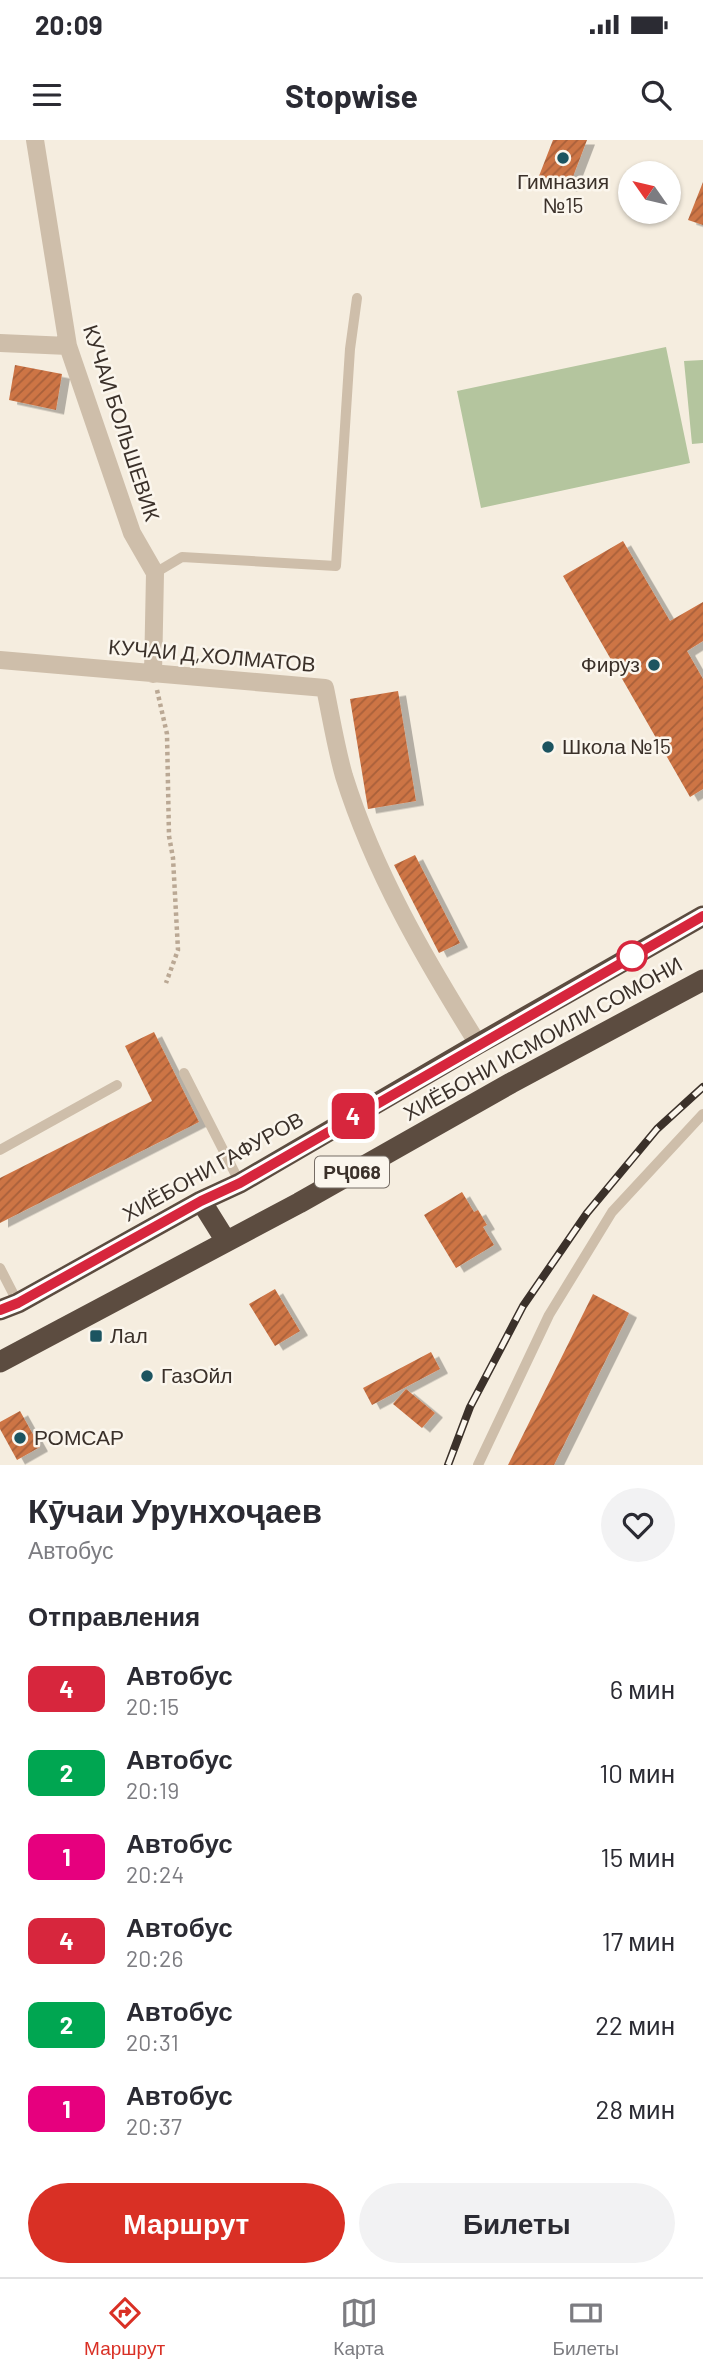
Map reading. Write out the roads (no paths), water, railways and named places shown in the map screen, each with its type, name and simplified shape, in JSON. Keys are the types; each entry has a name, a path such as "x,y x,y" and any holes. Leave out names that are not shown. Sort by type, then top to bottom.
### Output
{"highway":[{"name":"ХИЁБОНИ ГАФУРОВ","path":"9,1306 201,1201 240,1183 703,916"},
{"name":"ХИЁБОНИ ИСМОИЛИ СОМОНИ","path":"0,1362 299,1203 511,1083 703,980"},
{"path":"201,1201 226,1241"}],"street":[{"name":"КУЧАИ БОЛЬШЕВИК","path":"35,140 68,346 132,533 155,573"},
{"path":"0,343 68,346"},
{"path":"153,674 155,573"},
{"name":"КУЧАИ Д,ХОЛМАТОВ","path":"0,660 325,688 344,776 379,870 432,970 478,1044"}],"lane":[{"path":"155,573 182,557 336,566 350,349 357,298"},
{"path":"184,1073 240,1183"},
{"path":"0,1150 117,1085"},
{"path":"478,1465 549,1315 612,1212 703,1114"},
{"path":"0,1268 9,1306"}],"railway":[{"path":"448,1465 470,1407 523,1306 587,1213 657,1129 703,1087"}],"place":[{"name":"Гимназия №15","path":"563,158"},
{"name":"Фируз","path":"654,665"},
{"name":"Школа №15","path":"548,747"},
{"name":"Лал","path":"96,1336"},
{"name":"ГазОйл","path":"147,1376"},
{"name":"РОМСАР","path":"20,1438"}]}
